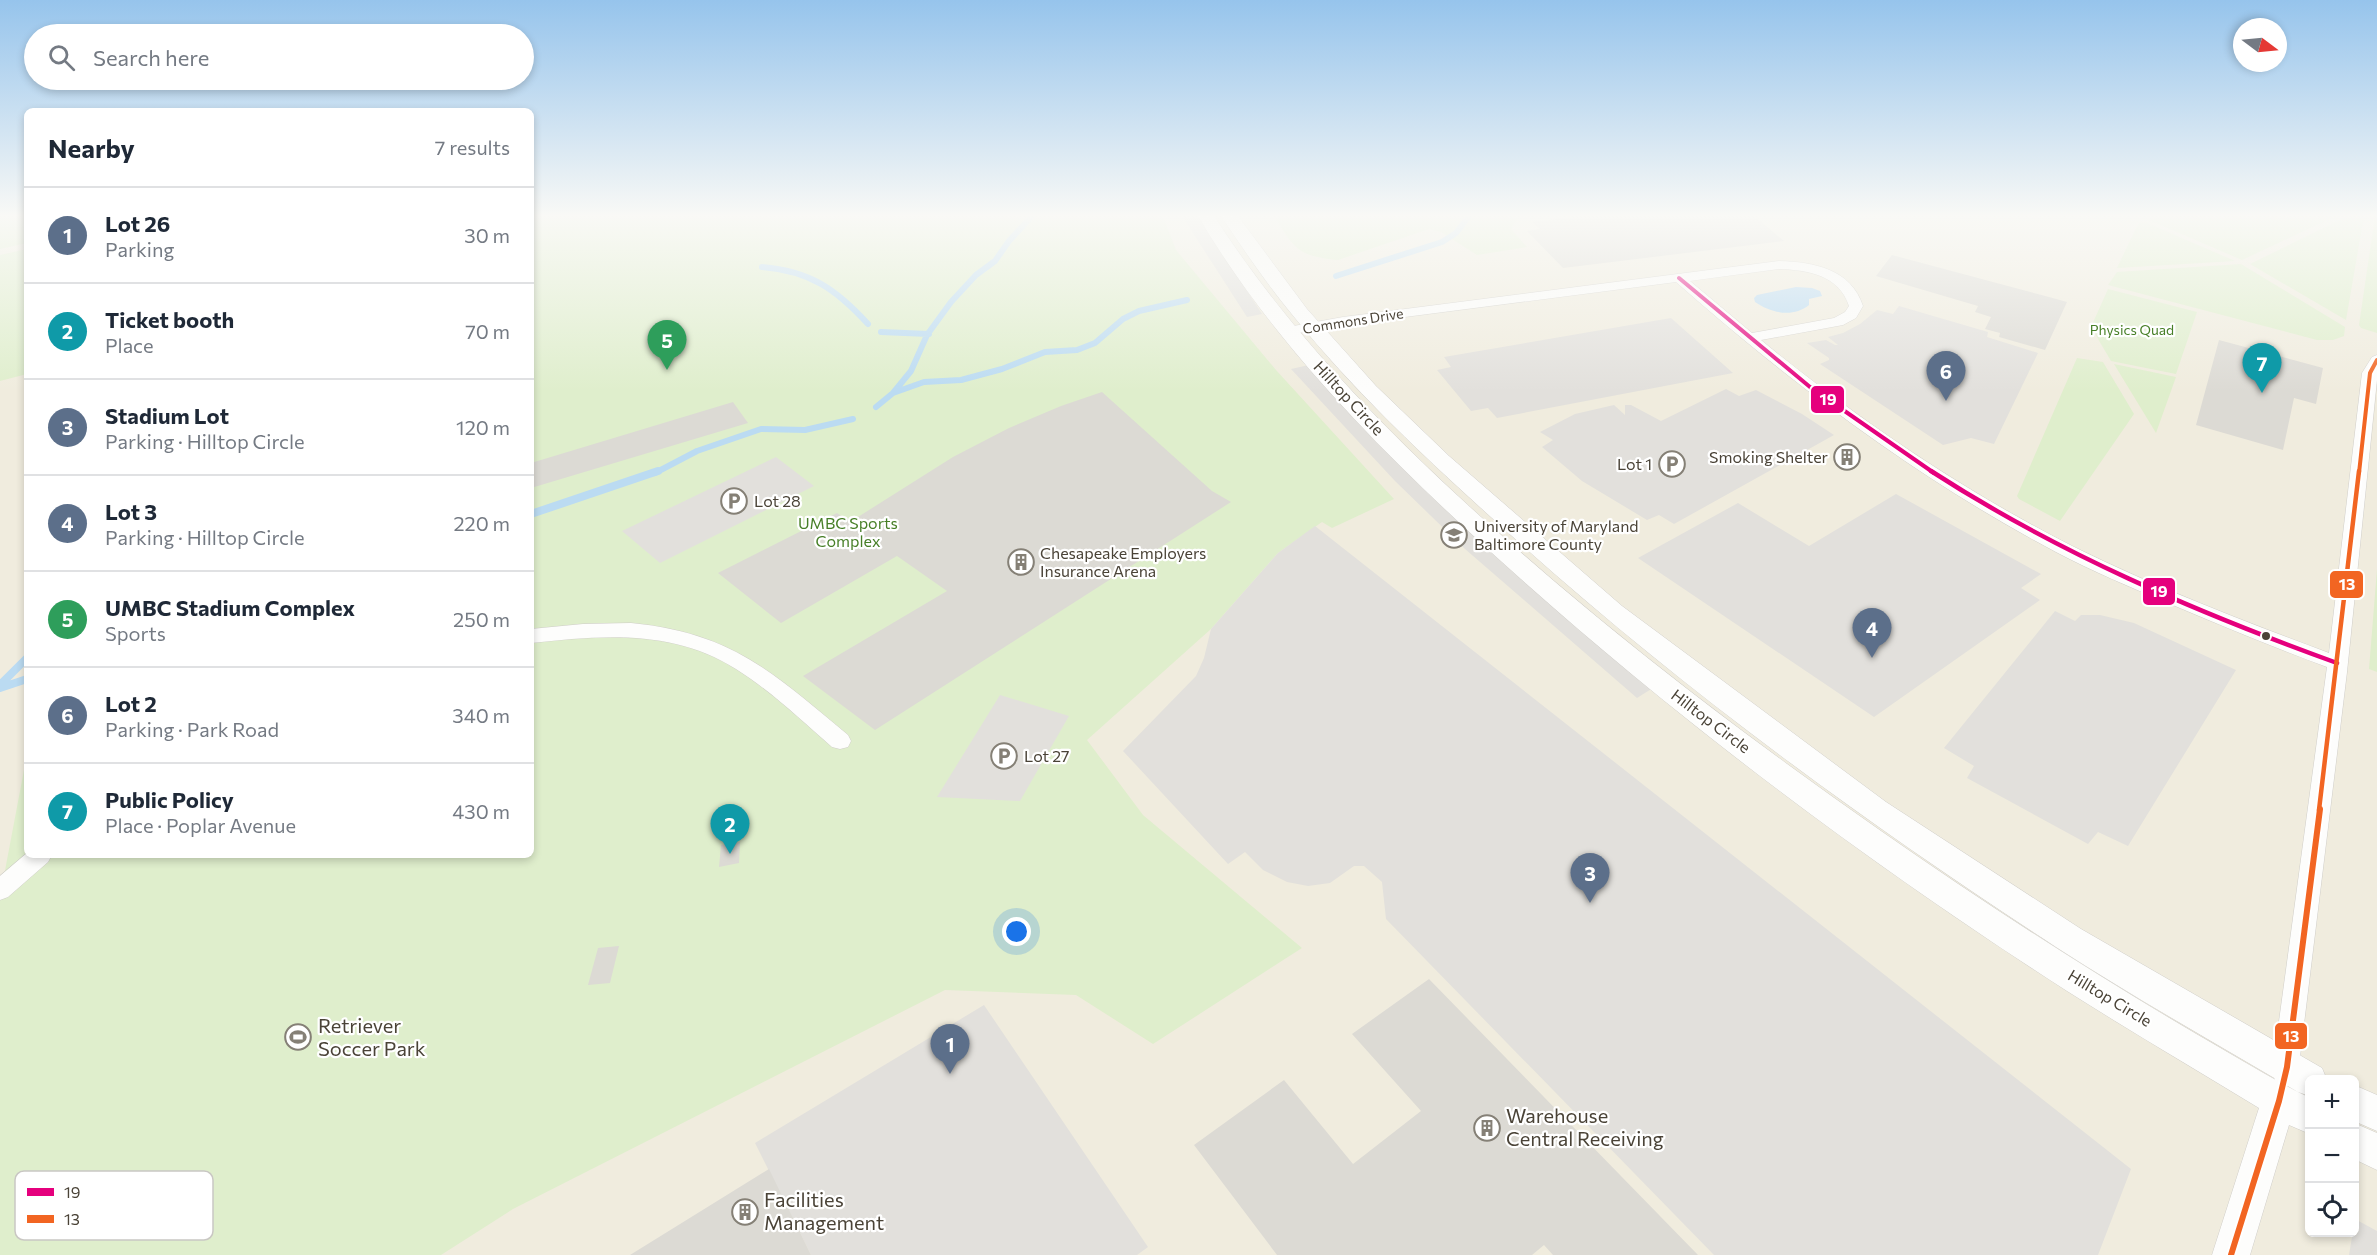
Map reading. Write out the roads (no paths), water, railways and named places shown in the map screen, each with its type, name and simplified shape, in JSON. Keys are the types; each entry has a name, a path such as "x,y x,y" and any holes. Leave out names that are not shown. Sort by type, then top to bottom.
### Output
{"street":[{"name":"Hilltop Circle","path":"1245,275 1300,329"},
{"name":"Hilltop Circle","path":"1266,275 1346,397 1414,467 1570,608 1686,703 1856,828 2052,963 2296,1091"},
{"name":"Commons Drive","path":"1300,329 1705,275"},
{"name":"Commons Drive","path":"1748,338 1804,330 1838,322 1851,315 1856,306 1855,296 1847,286 1829,275"},
{"path":"1679,278 1748,338 1812,389 1875,434 1933,472 2049,541 2136,582 2259,634 2337,663"},
{"path":"2231,1255 2296,1091 2337,663 2370,374 2377,360"},
{"path":"534,636 622,628 657,632 687,640 728,655 757,674 840,741"},
{"path":"0,890 37,858"},
{"path":"2359,1104 2377,1114"},
{"path":"2359,1142 2377,1152"}],"water":[{"path":"1796,287 1812,288 1820,291 1822,296 1809,299 1809,305 1789,313 1768,309 1755,302 1754,298 1757,295"}],"waterway":[{"path":"798,275 833,292 868,324"},
{"path":"928,334 951,302 977,275"},
{"path":"1336,276 1340,275"},
{"path":"893,393 924,382 961,380 1002,369 1045,352 1077,350 1095,343 1123,319 1139,311 1187,300"},
{"path":"881,332 928,334"},
{"path":"893,393 911,371 928,334"},
{"path":"876,407 893,393"},
{"path":"655,473 697,451 761,429 805,430 853,419"},
{"path":"534,513 658,471"},
{"path":"0,685 24,661"},
{"path":"0,688 24,680"}],"place":[{"name":"UMBC Stadium Complex","path":"667,370"},
{"name":"Public Policy","path":"2262,393"},
{"name":"Lot 2","path":"1946,401"},
{"name":"Smoking Shelter","path":"1847,457"},
{"name":"Lot 1","path":"1672,464"},
{"name":"Lot 28","path":"734,501"},
{"name":"University of Maryland Baltimore County","path":"1454,535"},
{"name":"Chesapeake Employers Insurance Arena","path":"1021,562"},
{"name":"Lot 3","path":"1872,658"},
{"name":"Lot 27","path":"1004,756"},
{"name":"Ticket booth","path":"730,854"},
{"name":"Stadium Lot","path":"1590,903"},
{"name":"Retriever Soccer Park","path":"298,1037"},
{"name":"Lot 26","path":"950,1074"},
{"name":"Warehouse Central Receiving","path":"1487,1128"},
{"name":"Facilities Management","path":"745,1212"}],"park label":[{"name":"Physics Quad","path":"2132,330"},
{"name":"UMBC Sports Complex","path":"848,532"}]}
